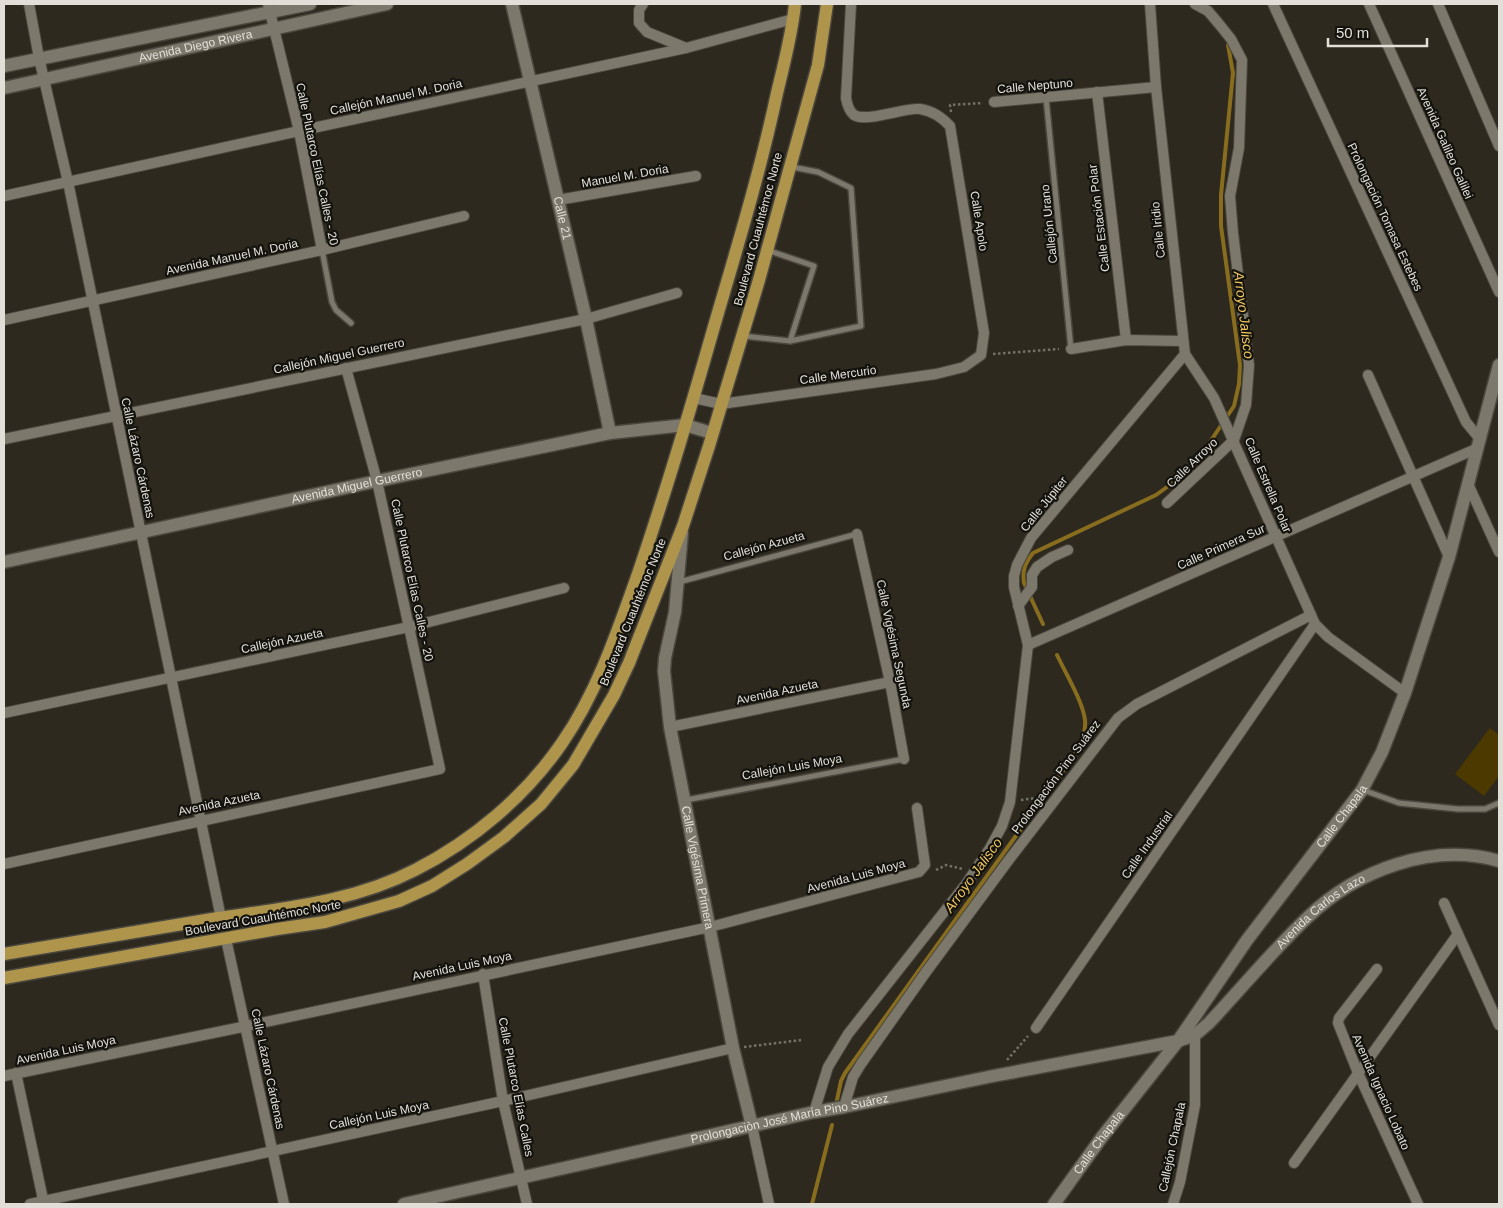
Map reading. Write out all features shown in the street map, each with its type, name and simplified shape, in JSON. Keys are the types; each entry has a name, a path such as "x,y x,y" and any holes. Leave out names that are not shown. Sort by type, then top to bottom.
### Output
{"main road":[{"name":"Boulevard Cuauhtémoc Norte","path":"4,954 284,909 355,894 386,883 438,858 476,833 507,806 541,770 561,744 593,690 612,648 666,491 767,140 795,4"},
{"name":"Boulevard Cuauhtémoc Norte","path":"4,978 325,922 399,901 432,886 468,864 512,830 541,804 573,765 614,695 629,664 683,526 743,336 767,250 818,65 827,4"}],"street":[{"name":"Calle Lázaro Cárdenas","path":"29,4 39,58 68,182 117,415 221,918"},
{"name":"Avenida Diego Rivera","path":"4,66 269,8 310,4"},
{"name":"Avenida Diego Rivera","path":"4,88 387,4"},
{"name":"Calle 21","path":"512,4 532,82 610,433"},
{"path":"643,4 639,10 639,23 648,32 686,48"},
{"path":"852,4 846,98 848,107 854,115 864,118 918,109 946,116"},
{"name":"Calle Iridio","path":"1150,4 1156,87 1182,341 1185,354 1214,398 1232,437"},
{"name":"Calle Estrella Polar","path":"1195,4 1208,11 1231,39 1242,60 1238,148 1230,196 1232,233 1249,365 1246,404 1232,437 1313,620 1328,637 1405,693"},
{"name":"Prolongación Tomasa Estebes","path":"1273,4 1466,422 1479,443"},
{"name":"Avenida Galileo Galilei","path":"1369,4 1499,292"},
{"path":"1438,4 1499,146"},
{"name":"Calle Plutarco Elías Calles - 20","path":"269,8 299,131 322,250"},
{"name":"Callejón Manuel M. Doria","path":"4,196 686,48 793,19"},
{"name":"Calle Neptuno","path":"994,102 1156,87"},
{"name":"Calle Estación Polar","path":"1097,92 1126,340"},
{"name":"Calle Apolo","path":"946,116 954,140 984,334 981,355"},
{"name":"Manuel M. Doria","path":"558,200 696,176"},
{"name":"Avenida Manuel M. Doria","path":"4,320 322,250 464,216"},
{"name":"Callejón Miguel Guerrero","path":"4,439 586,319 677,293"},
{"path":"1072,348 1126,340 1182,341"},
{"name":"Calle Júpiter","path":"814,1112 828,1067 848,1034 966,884 1002,826 1010,802 1028,644 1021,602 1014,587 1017,565 1031,538 1185,354"},
{"name":"Calle Mercurio","path":"694,398 721,404 936,374 964,367 981,355"},
{"name":"Calle Chapala","path":"1054,1204 1102,1137 1178,1041 1247,940 1362,790 1382,752 1405,693 1449,558 1499,365"},
{"name":"Calle Plutarco Elías Calles - 20","path":"346,368 377,481 440,769"},
{"path":"1368,375 1449,558"},
{"name":"Avenida Miguel Guerrero","path":"4,562 377,481 610,433 685,425 712,433"},
{"name":"Calle Arroyo","path":"1167,503 1232,437"},
{"name":"Calle Primera Sur","path":"1028,644 1413,476 1479,443"},
{"path":"1468,486 1499,552"},
{"name":"Calle Vigésima Primera","path":"683,526 676,612 665,665 670,728 733,1048 768,1204"},
{"name":"Calle Vigésima Segunda","path":"857,534 890,682 904,759"},
{"path":"1021,602 1032,587 1032,575 1037,567 1052,557 1068,550"},
{"name":"Callejón Azueta","path":"4,713 408,626 564,588"},
{"name":"Calle Industrial","path":"1036,1028 1313,620"},
{"name":"Prolongación Pino Suárez","path":"844,1108 851,1082 860,1064 1008,861 1118,718 1137,704 1313,620"},
{"name":"Avenida Azueta","path":"670,728 890,682"},
{"name":"Avenida Azueta","path":"4,864 440,769"},
{"path":"917,808 925,864 921,871"},
{"name":"Avenida Carlos Lazo","path":"1178,1041 1195,1035 1209,1022 1308,916 1340,892 1371,873 1416,858 1460,854 1499,861"},
{"name":"Avenida Luis Moya","path":"4,1076 710,926 921,871"},
{"path":"1444,903 1499,1025"},
{"path":"1294,1163 1458,934"},
{"name":"Calle Lázaro Cárdenas","path":"226,939 284,1204"},
{"name":"Avenida Ignacio Lobato","path":"1377,969 1339,1018 1338,1023 1358,1073 1418,1204"},
{"name":"Calle Plutarco Elías Calles","path":"483,974 503,1101 527,1204"},
{"name":"Callejón Chapala","path":"1173,1204 1180,1182 1195,1105 1195,1035"},
{"name":"Prolongaciòn José María Pino Suárez","path":"404,1204 814,1112 844,1108 993,1076 1178,1041"},
{"name":"Callejón Luis Moya","path":"30,1204 43,1203 272,1150 503,1101 733,1048"},
{"path":"16,1073 43,1203"}],"lane":[{"name":"Callejón Urano","path":"1046,97 1072,348"},
{"path":"743,336 790,341 861,326 850,188 818,172 789,166"},
{"name":"Calle Plutarco Elías Calles - 20","path":"322,250 332,302 336,310 351,322"},
{"path":"767,250 814,266 790,341"},
{"name":"Callejón Azueta","path":"677,582 857,534"},
{"name":"Callejón Luis Moya","path":"684,800 904,759"},
{"path":"1362,790 1399,803 1458,809 1485,808 1499,803"}],"path":[{"name":"Calle Neptuno","path":"946,116 950,106 994,102"},
{"path":"981,355 1072,348"},
{"path":"1010,802 1042,796"},
{"path":"921,871 921,878 946,865 960,867 968,871"},
{"path":"993,1076 1036,1028"},
{"path":"733,1048 802,1040"}],"shaded area":[{"path":"1490,728 1499,735 1499,776 1484,796 1455,774"}],"waterway":[{"name":"Arroyo Jalisco","path":"1043,624 1024,583 1025,567 1033,553 1156,495 1178,479 1200,457 1234,406 1239,384 1240,365 1221,226 1221,195 1233,73 1228,45"},
{"name":"Arroyo Jalisco","path":"837,1100 841,1081 845,1073 1080,747 1085,727 1084,713 1057,655"},
{"name":"Arroyo Jalisco","path":"812,1204 832,1125"}]}
